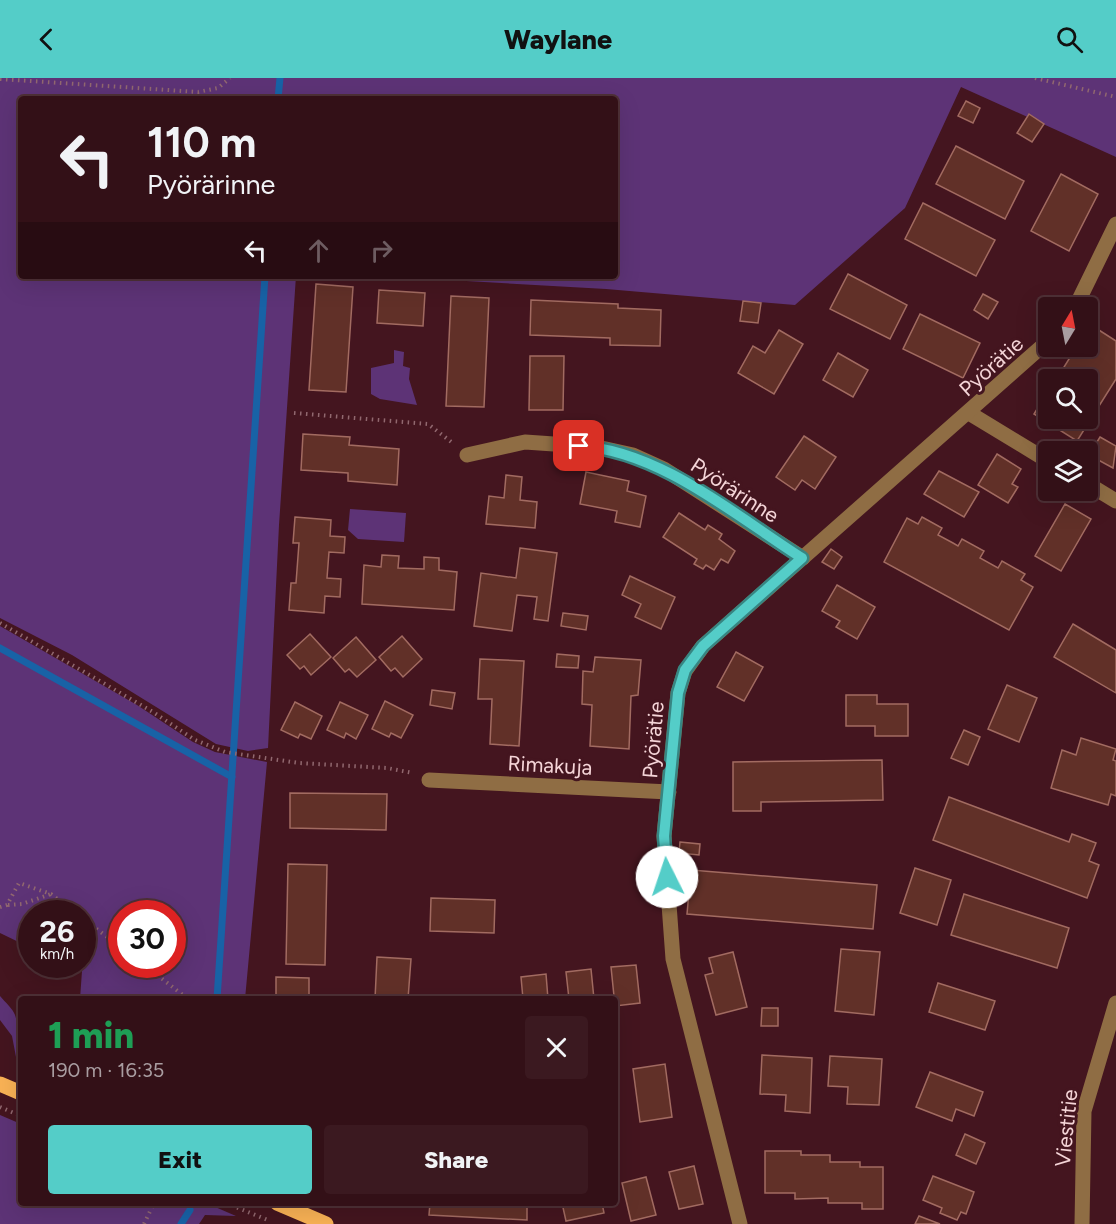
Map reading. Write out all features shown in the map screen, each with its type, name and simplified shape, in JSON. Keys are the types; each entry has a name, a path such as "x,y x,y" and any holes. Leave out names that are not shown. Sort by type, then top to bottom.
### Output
{"main road":[{"path":"0,1084 18,1093"},
{"path":"284,1206 326,1224"}],"street":[{"path":"1080,297 1116,224"},
{"name":"Pyörätie","path":"740,1224 673,959 664,836 678,693 685,670 703,646 1038,350"},
{"path":"969,413 1038,454"},
{"name":"Pyörärinne","path":"467,455 525,442 597,447 633,455 664,469 802,558"},
{"path":"1098,490 1116,501"},
{"name":"Rimakuja","path":"429,780 669,792"},
{"name":"Viestitie","path":"1082,1224 1084,1111 1116,1003"}],"path":[{"path":"0,79 198,92 218,88 230,78"},
{"path":"1035,78 1116,97"},
{"path":"294,413 428,424 467,455"},
{"path":"0,623 153,711 195,740 225,752 299,763 409,771 429,780"},
{"path":"7,905 19,883 51,894 58,900"},
{"path":"0,907 22,904 51,894"},
{"path":"161,978 184,996"},
{"path":"0,1107 18,1115"},
{"path":"144,1224 153,1206"},
{"path":"233,1206 276,1224"}],"shaded area":[{"path":"0,78 1116,78 1116,157 961,87 905,208 795,305 606,289 431,279 618,279 618,96 18,96 18,279 296,279 279,525 268,748 248,751 216,744 72,655 0,618"},
{"path":"394,350 404,352 403,366 410,368 409,379 417,405 380,399 371,394 371,368 394,363"},
{"path":"350,509 406,513 404,542 358,539 348,530"},
{"path":"0,626 137,705 193,742 215,752 267,762 245,996 80,996 82,978 96,978 96,900 18,900 18,942 0,933"},
{"path":"0,996 15,1015 18,1029 18,1061 12,1036 0,1020"},
{"path":"0,1115 18,1123 18,1206 213,1206 236,1216 205,1215 199,1224 0,1224"}],"building":[{"path":"966,101 980,108 973,123 958,116"},
{"path":"1029,114 1044,124 1032,142 1017,133"},
{"path":"956,146 1024,181 1005,219 936,184"},
{"path":"1061,174 1098,194 1069,251 1031,231"},
{"path":"923,203 995,240 976,276 905,239"},
{"path":"848,274 907,305 890,339 830,309"},
{"path":"316,284 353,287 346,392 309,390"},
{"path":"379,290 425,293 423,326 377,323"},
{"path":"983,294 998,302 988,319 974,310"},
{"path":"451,296 489,298 484,407 446,406"},
{"path":"531,300 618,304 618,308 661,310 660,346 610,345 610,338 530,335"},
{"path":"743,301 761,303 758,323 740,321"},
{"path":"920,314 980,343 963,378 903,349"},
{"path":"1098,329 1116,341 1116,379 1098,408 1098,369 1063,369 1070,357 1098,357"},
{"path":"779,330 803,344 774,394 738,373 753,346 765,353"},
{"path":"838,353 868,370 853,397 823,380"},
{"path":"530,356 564,356 563,410 529,410"},
{"path":"1058,429 1085,429 1077,441"},
{"path":"303,434 350,437 349,445 399,449 397,485 348,481 348,473 301,470"},
{"path":"804,436 836,457 815,489 802,480 795,490 776,477"},
{"path":"1100,437 1116,446 1113,468 1098,460 1098,441"},
{"path":"997,454 1021,469 1012,484 1018,487 1008,503 978,485"},
{"path":"939,471 979,492 964,517 924,494"},
{"path":"586,472 629,481 627,491 646,496 640,527 615,522 617,511 580,504"},
{"path":"506,475 522,477 520,500 537,502 535,528 486,524 489,496 504,498"},
{"path":"1065,504 1091,519 1061,571 1035,556"},
{"path":"679,513 705,530 708,525 722,534 719,539 735,551 728,563 721,559 714,570 706,565 703,569 694,564 697,559 663,537"},
{"path":"295,517 331,520 330,536 345,537 344,553 329,552 327,578 341,579 340,597 325,596 324,613 289,610 291,583 296,583 299,543 293,543"},
{"path":"922,517 942,528 938,535 958,546 962,539 984,551 980,558 998,568 1002,561 1025,574 1021,580 1033,587 1009,630 884,562 907,518 918,524"},
{"path":"520,548 557,553 548,621 534,619 537,597 517,595 512,631 474,626 481,573 516,578"},
{"path":"831,549 842,557 834,569 822,562"},
{"path":"382,555 399,556 398,568 424,569 424,557 439,558 439,570 457,572 454,610 362,604 364,565 381,567"},
{"path":"630,576 675,597 661,629 635,617 641,604 622,595"},
{"path":"837,585 875,607 857,639 836,627 840,621 822,611"},
{"path":"563,613 588,616 586,630 561,626"},
{"path":"1073,624 1116,650 1116,693 1054,657"},
{"path":"310,634 331,657 311,675 304,666 300,669 287,655"},
{"path":"402,636 422,659 403,677 395,668 391,671 379,657"},
{"path":"356,637 376,660 357,677 349,669 345,672 333,658"},
{"path":"736,652 763,667 744,701 717,687"},
{"path":"557,654 579,656 578,668 556,667"},
{"path":"595,657 641,660 638,695 631,696 629,749 590,746 592,705 582,704 583,671 593,672"},
{"path":"480,659 524,661 519,746 490,744 492,699 478,699"},
{"path":"1007,685 1037,698 1019,742 988,729"},
{"path":"432,690 455,693 452,709 430,705"},
{"path":"846,695 877,695 877,704 908,704 908,736 875,736 875,726 846,726"},
{"path":"385,701 413,715 401,738 391,733 389,737 372,729"},
{"path":"295,702 322,716 311,739 300,734 298,738 281,730"},
{"path":"340,702 368,715 356,739 346,733 344,738 327,730"},
{"path":"964,730 980,737 968,765 951,758"},
{"path":"1081,738 1116,749 1113,760 1116,761 1116,796 1111,794 1108,805 1051,788 1062,750 1076,755"},
{"path":"882,760 883,800 761,802 761,811 733,811 733,762"},
{"path":"290,793 387,794 386,830 290,828"},
{"path":"949,797 1069,842 1072,834 1096,843 1089,861 1099,865 1087,898 933,840"},
{"path":"680,842 700,844 699,855 679,853"},
{"path":"288,864 327,865 325,965 286,964"},
{"path":"915,868 951,880 937,925 900,913"},
{"path":"691,870 877,885 873,929 687,914"},
{"path":"964,894 1069,928 1057,968 951,935"},
{"path":"431,898 495,900 494,933 430,931"},
{"path":"841,949 880,952 874,1015 835,1011"},
{"path":"733,952 747,1007 716,1015 705,975 713,973 709,958"},
{"path":"377,957 411,959 408,996 375,996"},
{"path":"636,965 640,1003 618,1006 618,996 614,996 611,967"},
{"path":"591,969 594,996 569,996 566,972"},
{"path":"546,974 548,996 523,996 521,977"},
{"path":"276,977 309,978 309,996 276,996"},
{"path":"938,983 995,1001 985,1030 929,1012"},
{"path":"762,1008 778,1008 778,1026 761,1026"},
{"path":"762,1055 812,1058 810,1113 785,1111 786,1095 760,1094"},
{"path":"830,1056 882,1059 879,1105 847,1104 848,1087 828,1086"},
{"path":"665,1064 672,1117 640,1122 633,1069"},
{"path":"930,1072 983,1092 974,1116 956,1109 952,1121 916,1107"},
{"path":"965,1134 985,1143 976,1164 956,1155"},
{"path":"765,1151 801,1151 801,1155 830,1155 830,1162 860,1162 860,1167 883,1167 883,1209 862,1209 862,1203 828,1203 828,1198 795,1199 795,1193 765,1193"},
{"path":"694,1166 703,1204 679,1209 669,1172"},
{"path":"933,1176 974,1192 966,1214 961,1212 957,1220 940,1213 942,1208 923,1200"},
{"path":"646,1177 656,1215 631,1221 622,1183"},
{"path":"430,1206 527,1206 527,1220 429,1215"},
{"path":"563,1206 603,1206 604,1213 566,1221"},
{"path":"919,1216 940,1224 915,1224"}],"waterway":[{"path":"278,96 280,78"},
{"path":"217,996 265,279"},
{"path":"0,648 232,777"},
{"path":"181,1224 190,1210"}],"route":[{"path":"579,446 597,447 633,455 664,469 802,558 703,646 685,670 678,693 664,836 667,877"}]}
